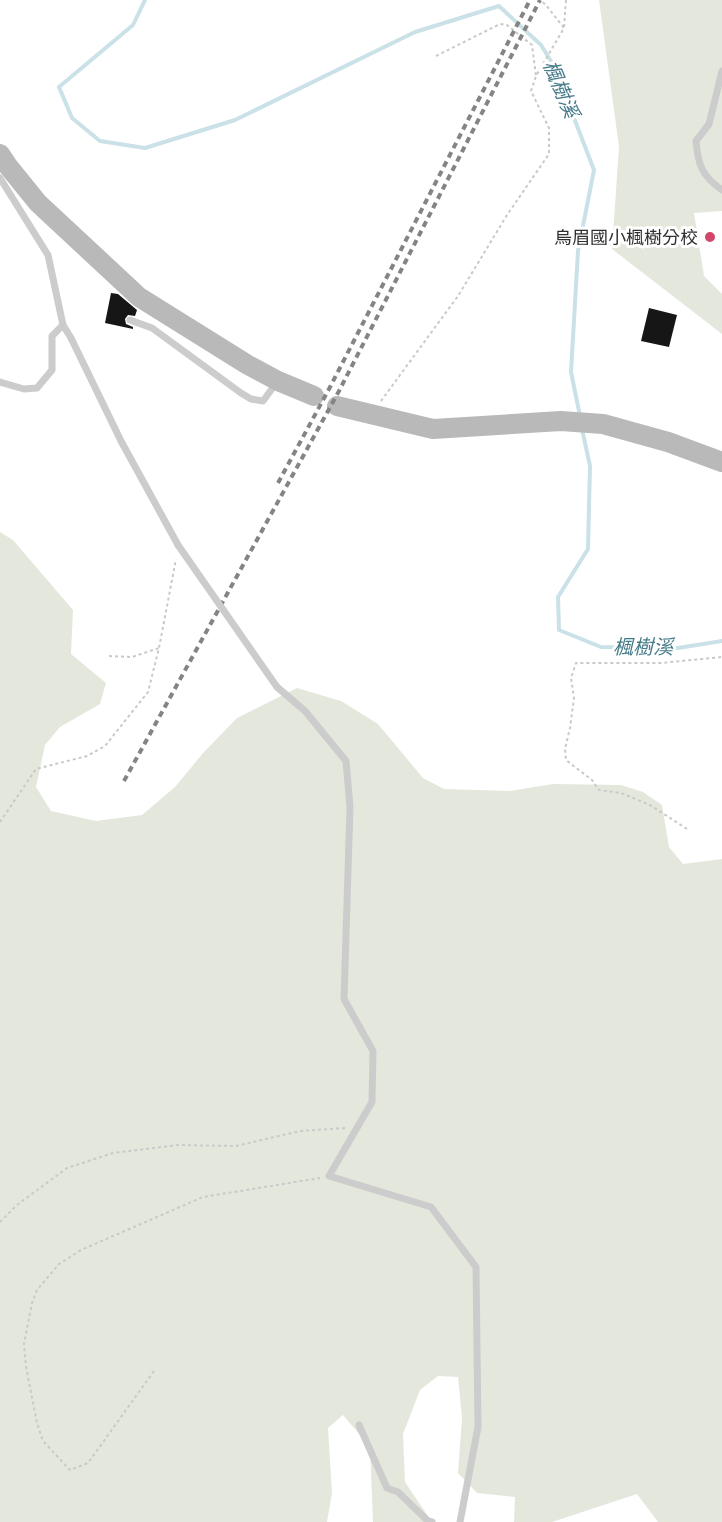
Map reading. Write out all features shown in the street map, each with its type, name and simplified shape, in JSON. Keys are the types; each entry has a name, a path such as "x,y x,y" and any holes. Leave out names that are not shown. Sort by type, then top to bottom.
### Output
{"street":[{"path":"0,154 38,203 139,297 214,345 278,381 314,396"},
{"path":"337,406 433,429 561,421 603,424 668,442 722,462"}],"lane":[{"path":"722,71 709,124 696,141 702,171 712,183 722,189"},
{"path":"0,178 48,255 63,325 178,545 277,687 305,711 346,761 350,807 345,999 373,1051 372,1102 329,1176 430,1207 476,1268 478,1427 460,1522"},
{"path":"130,320 152,328 251,399 263,401 278,381"},
{"path":"0,382 24,389 37,388 52,370 52,336 63,325"},
{"path":"359,1425 387,1488 398,1492 428,1521 432,1522"}],"path":[{"path":"540,0 564,28"},
{"path":"371,414 458,296 507,215 549,154 549,128 531,91 536,76 564,28 566,0"},
{"path":"436,56 500,24 507,25 532,45 536,76"},
{"path":"0,822 36,769 87,756 105,746 148,692 159,648 178,545"},
{"path":"109,656 132,657 159,648"},
{"path":"687,829 650,805 621,793 599,790 592,780 566,760 565,749 574,698 571,678 576,663 661,663 722,657"},
{"path":"0,1222 17,1205 67,1168 113,1153 178,1145 236,1146 300,1131 358,1127"},
{"path":"154,1371 88,1463 70,1470 43,1441 37,1423 26,1367 24,1344 32,1303 37,1290 59,1264 81,1250 203,1197 329,1176"}],"shaded area":[{"path":"599,0 722,0 722,211 694,213 704,276 722,294 722,334 612,249 619,147"},
{"path":"0,532 13,540 73,610 71,654 106,683 100,704 60,727 45,745 36,787 51,811 96,821 142,815 175,787 204,752 237,718 297,688 341,701 378,724 423,778 444,789 510,791 553,784 621,785 643,792 662,805 669,847 683,864 722,859 722,1522 658,1522 637,1494 552,1522 514,1522 515,1497 477,1493 458,1473 462,1418 458,1377 438,1376 420,1390 403,1434 405,1482 432,1522 373,1522 370,1447 343,1415 328,1428 332,1493 327,1522 0,1522"}],"building":[{"path":"111,293 118,294 137,310 135,316 128,315 125,319 126,324 133,329 105,323"},
{"path":"649,308 677,315 669,347 641,341"}],"waterway":[{"name":"楓樹溪","path":"145,0 133,25 59,87 72,118 100,141 145,148 235,120 415,32 499,6 541,45 554,66 594,170 578,251 571,372 580,416"},
{"name":"楓樹溪","path":"582,429 590,466 588,549 558,597 559,630 601,647 678,648 722,641"}],"railway":[{"path":"278,483 530,0"},
{"path":"124,781 339,391 540,0"}],"place":[{"name":"烏眉國小楓樹分校","path":"710,237"}]}
